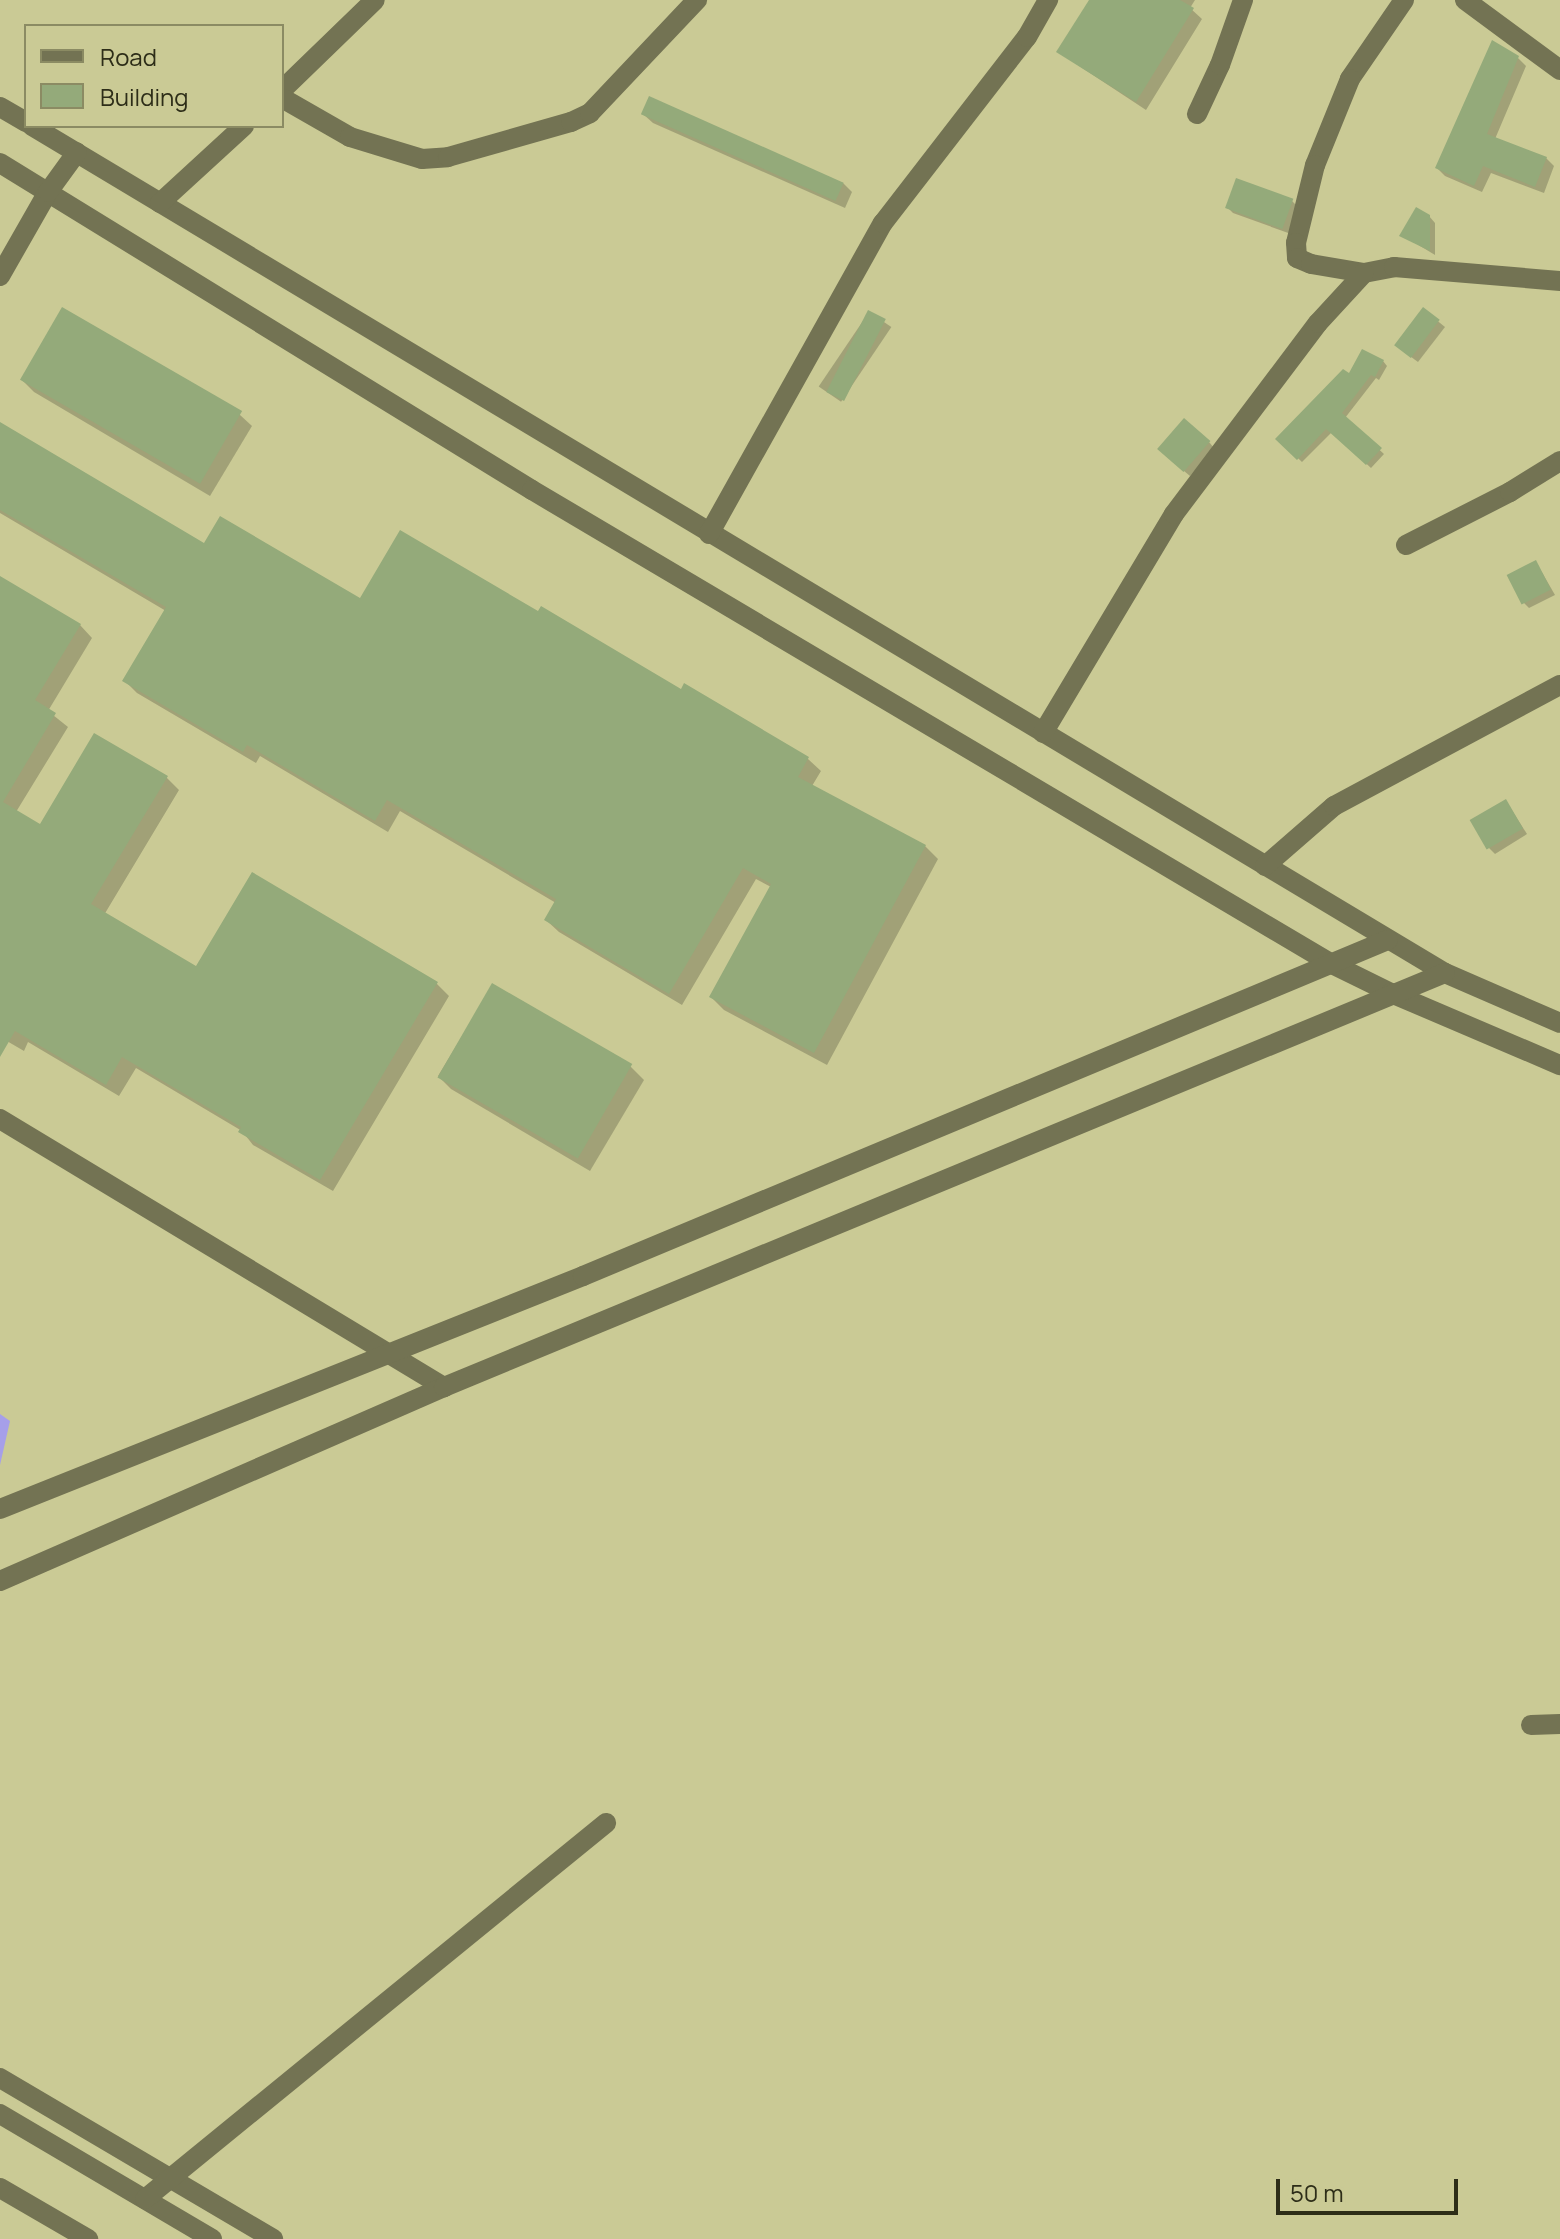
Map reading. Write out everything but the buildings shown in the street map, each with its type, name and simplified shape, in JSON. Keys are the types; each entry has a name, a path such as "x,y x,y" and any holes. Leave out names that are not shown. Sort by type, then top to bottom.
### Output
{"street":[{"path":"284,99 350,137 388,151 422,159 448,157 590,113 697,0"},
{"path":"709,534 883,223 1027,37 1048,0"},
{"path":"1197,114 1220,65 1243,0"},
{"path":"1404,0 1350,79 1315,165 1296,243 1297,258 1311,264 1364,273 1394,267 1560,281"},
{"path":"284,88 367,3"},
{"path":"1474,3 1560,70"},
{"path":"0,107 24,121"},
{"path":"35,128 1388,940 1445,973 1560,1023"},
{"path":"160,203 242,128"},
{"path":"0,276 48,192 77,152"},
{"path":"0,163 532,490 1332,964 1391,993 1560,1065"},
{"path":"1043,733 1174,514 1318,323 1364,273"},
{"path":"1406,545 1510,492 1560,461"},
{"path":"1265,866 1334,806 1560,685"},
{"path":"0,1509 583,1276 1388,940"},
{"path":"0,1581 444,1387 1445,973"},
{"path":"0,1119 444,1387"},
{"path":"1531,1725 1560,1724"},
{"path":"145,2199 606,1823"},
{"path":"0,2078 273,2239"},
{"path":"0,2114 212,2239"},
{"path":"0,2188 88,2239"}],"shaded area":[{"path":"0,1414 10,1421 0,1465"}]}
